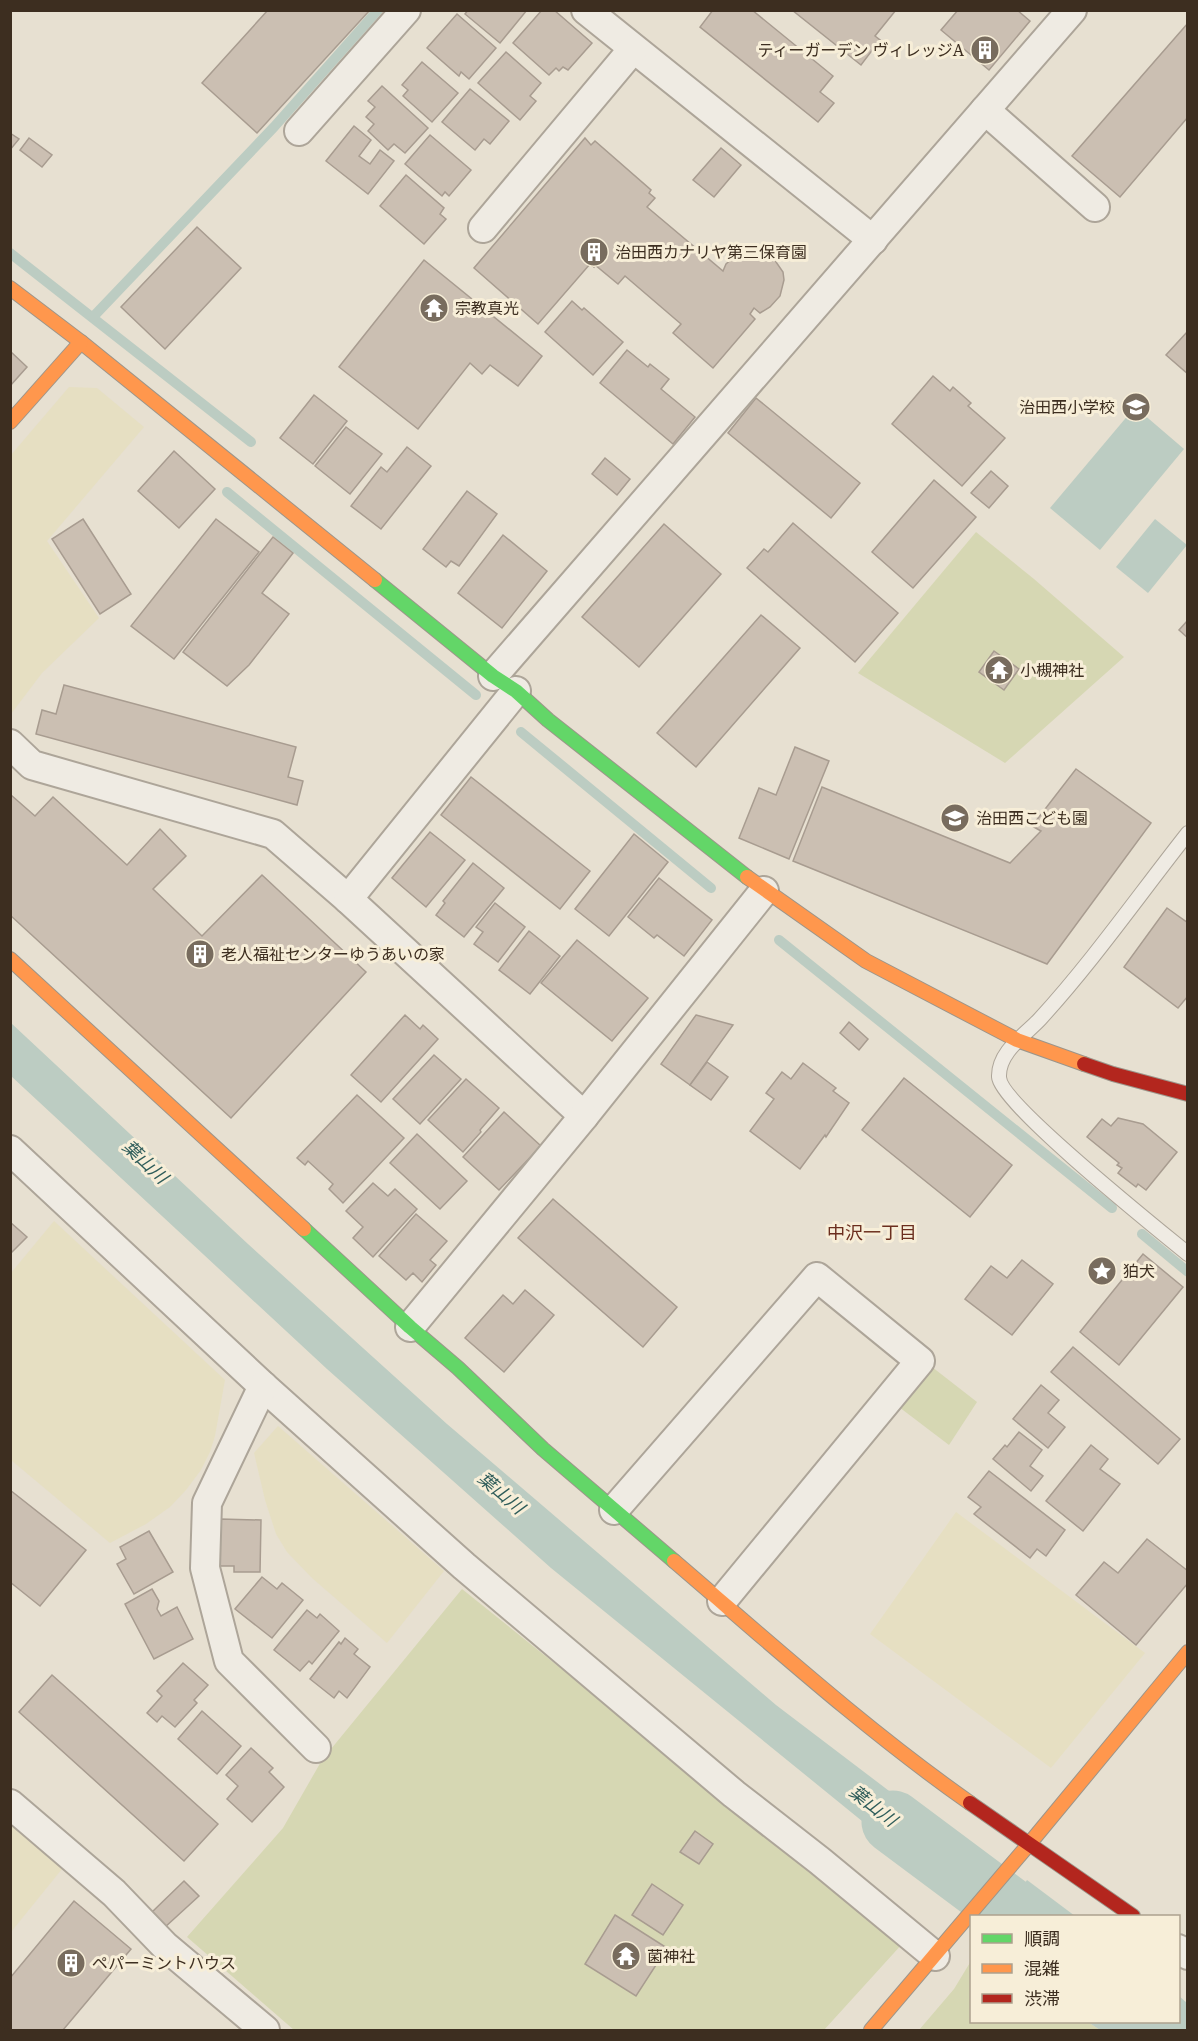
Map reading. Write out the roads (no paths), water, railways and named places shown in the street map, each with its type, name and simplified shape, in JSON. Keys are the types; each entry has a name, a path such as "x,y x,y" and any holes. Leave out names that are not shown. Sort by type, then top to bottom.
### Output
{"street":[{"path":"299,131 406,10"},
{"path":"586,10 873,240"},
{"path":"348,899 504,683 873,240 1072,10"},
{"path":"483,228 633,49"},
{"path":"985,110 1095,207"},
{"path":"10,288 81,342 548,720 764,891 866,961 1017,1040 1113,1074 1188,1094"},
{"path":"10,422 81,342"},
{"path":"10,744 32,765 273,834 348,899 584,1116"},
{"path":"410,1327 584,1116 764,891"},
{"path":"10,959 410,1327 458,1368 543,1449 810,1678 916,1765 1130,1915"},
{"path":"10,1150 263,1386 482,1581 734,1794 940,1950"},
{"path":"614,1510 816,1277 920,1361 722,1601"},
{"path":"263,1386 207,1503 205,1568 229,1661 316,1748"},
{"path":"871,2031 1188,1652"},
{"path":"10,1804 114,1893 165,1946 265,2031"}],"lane":[{"path":"1188,833 1062,994 1017,1040 1002,1064 999,1079 1005,1090 1044,1133 1188,1254"}],"water":[{"path":"1135,407 1184,449 1100,550 1050,508"},
{"path":"1155,519 1187,545 1148,593 1116,567"},
{"path":"11,1023 248,1244 447,1424 776,1705 976,1857 948,1891 551,1568 327,1369 11,1076"},
{"path":"1027,1880 1074,1915 1003,1915"},
{"path":"1180,1997 1187,2003 1187,2030 1100,2030 1090,2023 1180,2023"}],"waterway":[{"path":"93,317 274,127 378,10"},
{"path":"10,253 251,442"},
{"path":"227,492 476,695"},
{"path":"521,732 711,888"},
{"path":"779,940 1112,1208"},
{"path":"1142,1234 1188,1272"},
{"name":"葉山川","path":"893,1822 1018,1915"}],"place":[{"name":"ティーガーデン ヴィレッジA","path":"985,50"},
{"name":"治田西カナリヤ第三保育園","path":"594,252"},
{"name":"宗教真光","path":"434,308"},
{"name":"治田西小学校","path":"1136,407"},
{"name":"小槻神社","path":"999,670"},
{"name":"治田西こども園","path":"955,818"},
{"name":"老人福祉センターゆうあいの家","path":"200,954"},
{"name":"狛犬","path":"1102,1271"},
{"name":"菌神社","path":"626,1956"},
{"name":"ペパーミントハウス","path":"71,1963"}],"district":[{"name":"中沢一丁目","path":"872,1233"}]}
